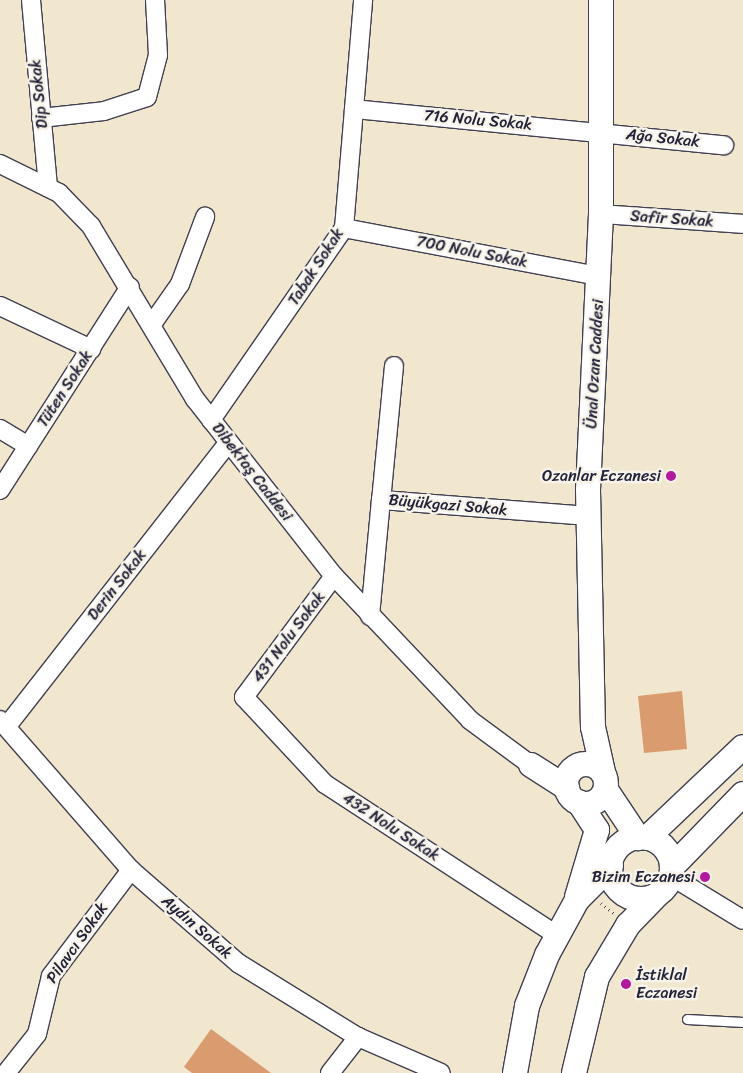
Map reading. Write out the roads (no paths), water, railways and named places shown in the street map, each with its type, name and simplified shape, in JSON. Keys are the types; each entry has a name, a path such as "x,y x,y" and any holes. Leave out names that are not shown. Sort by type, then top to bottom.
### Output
{"main road":[{"name":"Ünal Ozan Caddesi","path":"593,727 589,516 601,214 601,0"},
{"path":"531,766 574,781 592,803 604,781 593,727"},
{"path":"593,727 574,781 611,863 612,880 626,895 656,896"},
{"path":"514,1073 527,1006 558,935 581,895 611,863 621,845 642,838 743,747"},
{"path":"574,781 591,764 642,838 664,848 672,871"},
{"path":"574,1073 598,977 628,925 656,896 672,871 743,794"},
{"path":"581,895 597,830"}],"street":[{"name":"Dip Sokak","path":"31,0 48,187"},
{"path":"41,118 104,111 147,97 158,55 156,0"},
{"name":"Tabak Sokak","path":"211,420 344,228 363,0"},
{"name":"716 Nolu Sokak","path":"354,109 602,132"},
{"name":"Ağa Sokak","path":"602,132 724,145"},
{"name":"Dibektaş Caddesi","path":"0,164 48,187 91,226 227,444 334,576 470,720 531,766"},
{"name":"Safir Sokak","path":"601,214 743,224"},
{"path":"152,324 180,284 205,217"},
{"name":"700 Nolu Sokak","path":"344,228 599,276"},
{"name":"Tüten Sokak","path":"0,490 130,287"},
{"path":"0,306 91,349"},
{"name":"Büyükgazi Sokak","path":"394,366 381,500 589,516"},
{"path":"0,429 28,446"},
{"name":"Derin Sokak","path":"3,723 227,444"},
{"path":"370,616 381,500"},
{"name":"431 Nolu Sokak","path":"244,697 334,576"},
{"name":"432 Nolu Sokak","path":"244,697 325,784 558,935"},
{"name":"Aydın Sokak","path":"3,723 131,870 238,963 358,1037 441,1073"},
{"name":"Pilavcı Sokak","path":"6,1073 37,1034 51,976 131,870"},
{"path":"672,871 743,920"},
{"path":"330,1073 358,1037"}],"lane":[{"path":"687,1018 743,1022"}],"place":[{"name":"Ozanlar Eczanesi","path":"671,476"},
{"name":"Bizim Eczanesi","path":"705,877"},
{"name":"İstiklal Eczanesi","path":"626,984"}]}
